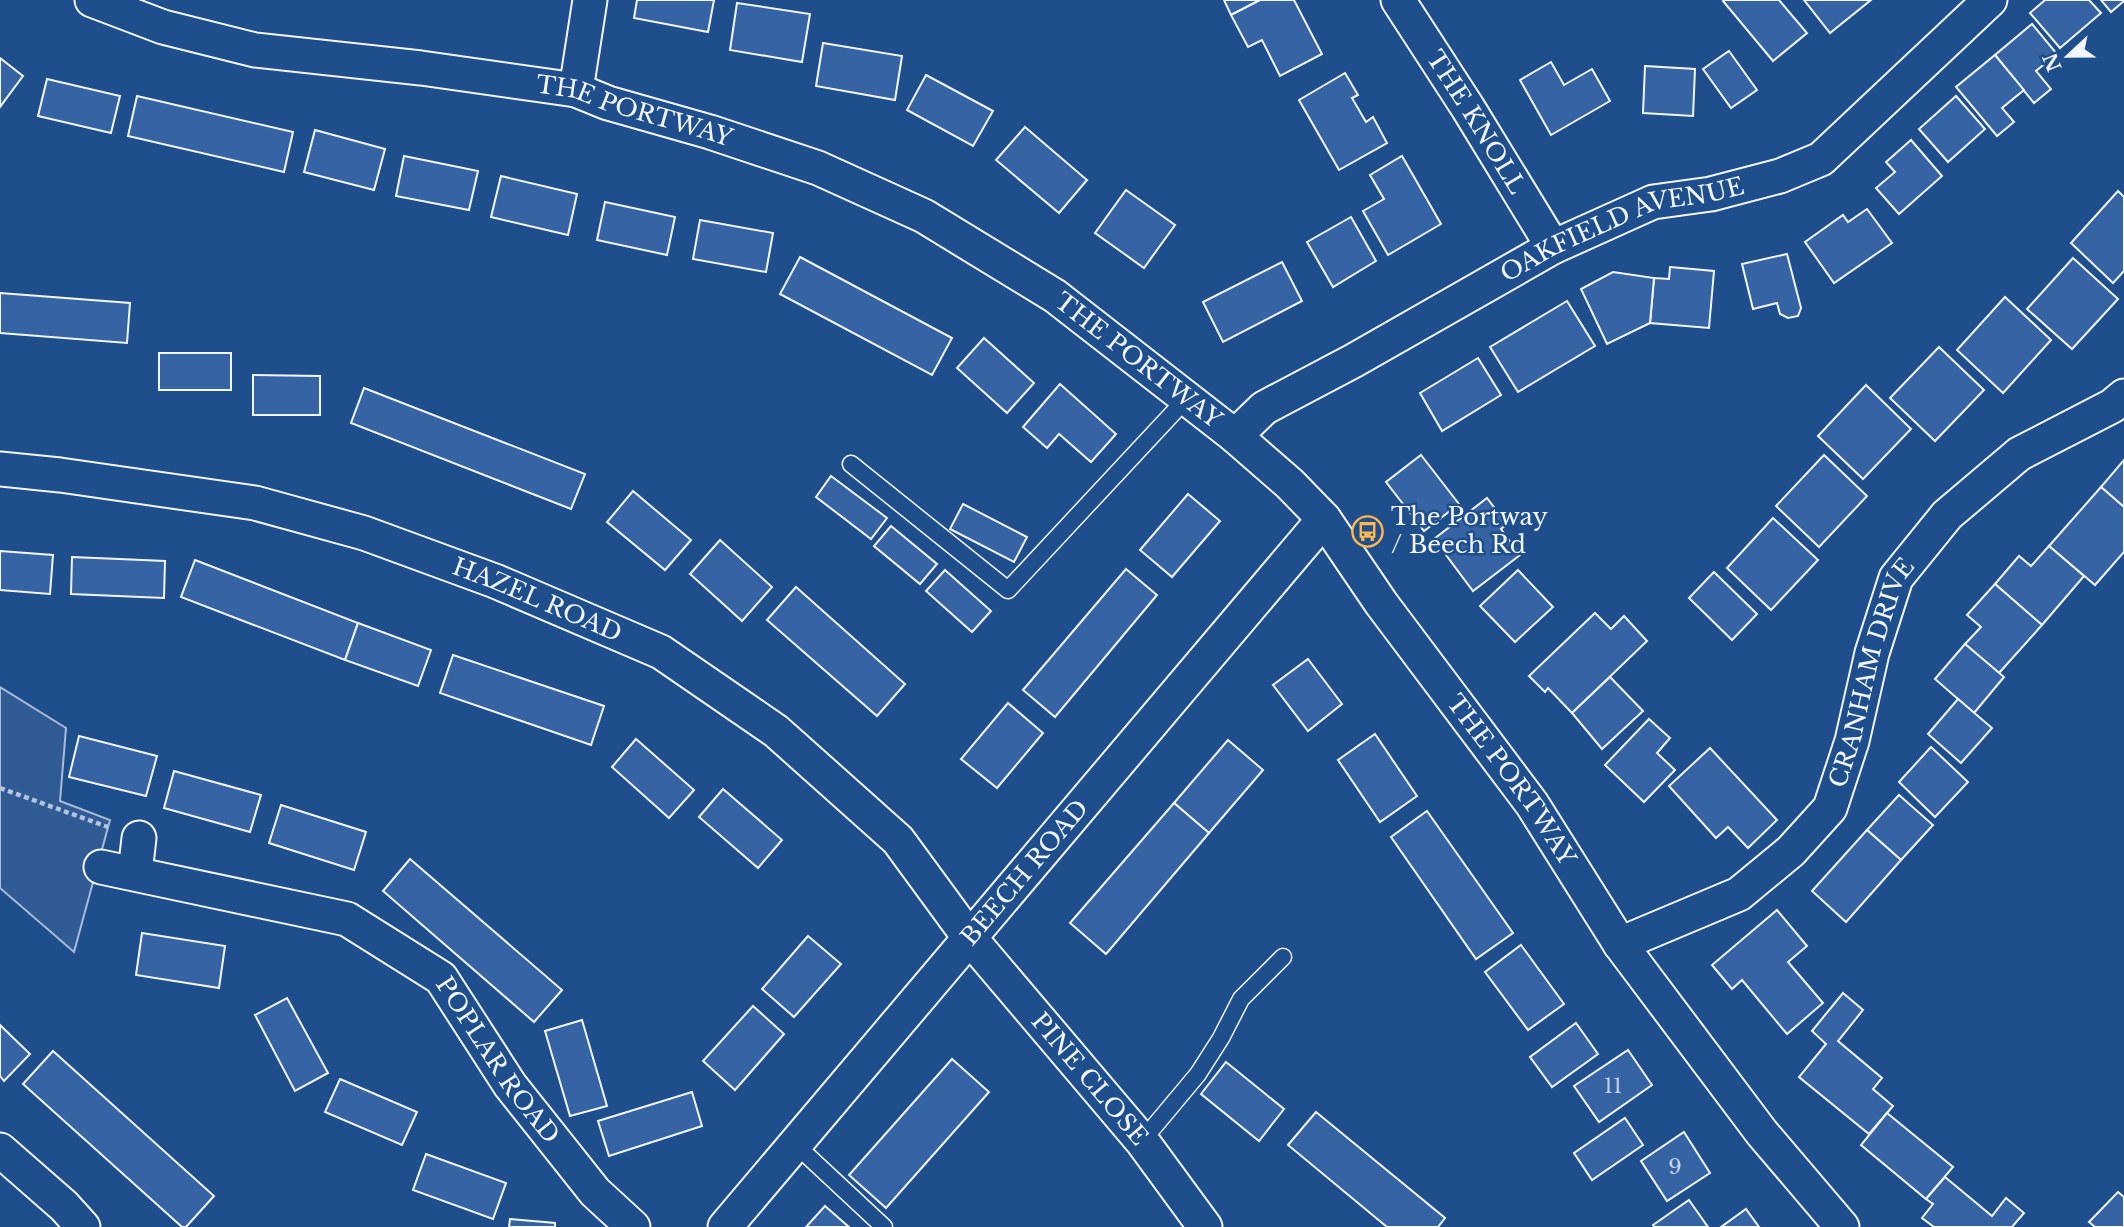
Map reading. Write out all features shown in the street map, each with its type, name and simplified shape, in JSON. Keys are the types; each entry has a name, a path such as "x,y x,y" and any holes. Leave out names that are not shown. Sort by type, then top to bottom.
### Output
{"street":[{"name":"THE PORTWAY","path":"92,0 163,27 255,50 421,68 576,90 608,103 710,132 818,168 924,216 1055,296 1235,436 1290,484 1324,519 1381,603 1532,804 1620,944 1762,1133 1842,1227"},
{"path":"576,90 590,0"},
{"name":"THE KNOLL","path":"1398,0 1553,247"},
{"name":"OAKFIELD AVENUE","path":"1235,436 1264,408 1353,361 1553,247 1653,202 1711,194 1780,176 1821,159 1990,0"},
{"name":"CRANHAM DRIVE","path":"1620,944 1739,894 1791,851 1830,808 1852,741 1872,653 1896,578 1947,515 2019,454 2112,406 2124,396"},
{"name":"HAZEL ROAD","path":"0,469 255,503 364,533 495,581 661,652 776,731 898,840 969,937"},
{"name":"BEECH ROAD","path":"725,1227 1324,519"},
{"path":"135,873 139,838"},
{"name":"POPLAR ROAD","path":"101,867 347,919 441,978 510,1085 595,1192 633,1227"},
{"name":"PINE CLOSE","path":"969,937 1142,1141 1205,1227"},
{"path":"0,1150 64,1206 83,1227"}],"lane":[{"path":"851,464 1007,590 1187,398"},
{"path":"1142,1141 1198,1074 1241,999 1283,957"},
{"path":"794,1144 884,1227"}],"path":[{"path":"0,788 139,838"}],"shaded area":[{"path":"0,687 66,728 60,801 110,820 74,952 0,888"}],"building":[{"path":"637,0 714,0 708,32 634,18"},
{"path":"1224,0 1260,0 1231,15"},
{"path":"1260,0 1294,0 1322,54 1280,76 1262,40 1248,47 1231,15"},
{"path":"1779,0 1807,33 1773,61 1723,1"},
{"path":"1804,0 1871,0 1830,33"},
{"path":"2045,0 2089,0 2101,13 2060,48 2030,13"},
{"path":"2101,0 2124,0 2124,1 2111,12"},
{"path":"737,3 810,14 802,62 730,50"},
{"path":"2032,24 2057,54 2036,71 2051,89 2034,103 1995,55"},
{"path":"823,43 902,56 895,100 816,86"},
{"path":"1729,51 1757,90 1731,108 1703,69"},
{"path":"1995,55 2024,90 2002,108 2014,122 1997,136 1956,87"},
{"path":"0,58 23,76 0,107"},
{"path":"1551,62 1564,85 1592,69 1610,101 1551,135 1520,80"},
{"path":"1645,66 1695,69 1693,116 1643,113"},
{"path":"1345,73 1358,95 1352,98 1366,122 1373,117 1387,143 1339,170 1299,100"},
{"path":"926,75 993,111 973,146 907,110"},
{"path":"47,79 120,96 111,133 38,116"},
{"path":"137,96 293,132 284,172 128,136"},
{"path":"1956,96 1985,129 1948,162 1919,129"},
{"path":"1025,127 1087,180 1059,213 996,160"},
{"path":"315,130 385,149 374,190 304,172"},
{"path":"1911,140 1942,176 1899,214 1876,188 1895,172 1886,162"},
{"path":"404,156 478,171 469,210 396,196"},
{"path":"1402,156 1441,224 1388,255 1363,211 1384,199 1370,175"},
{"path":"501,176 577,194 568,235 491,217"},
{"path":"1126,190 1175,225 1144,268 1095,233"},
{"path":"2118,191 2124,197 2124,271 2113,283 2071,243"},
{"path":"605,202 675,217 667,255 597,240"},
{"path":"1867,209 1892,243 1834,283 1805,242 1843,215 1848,222"},
{"path":"1351,217 1376,261 1333,287 1307,242"},
{"path":"700,220 773,233 766,272 693,259"},
{"path":"1787,254 1801,308 1798,316 1788,318 1780,314 1777,303 1753,309 1742,264"},
{"path":"800,257 952,338 932,375 780,294"},
{"path":"2073,258 2118,299 2072,349 2027,309"},
{"path":"1282,262 1302,301 1223,342 1203,302"},
{"path":"1670,267 1714,271 1709,328 1650,323 1654,278 1669,279"},
{"path":"1613,272 1654,278 1650,323 1607,344 1581,289"},
{"path":"0,293 130,303 127,343 0,333"},
{"path":"2005,297 2051,340 2003,393 1957,350"},
{"path":"1567,301 1595,346 1518,392 1490,347"},
{"path":"984,338 1034,383 1007,413 957,368"},
{"path":"1939,347 1984,390 1935,441 1890,398"},
{"path":"159,353 231,353 231,390 159,390"},
{"path":"1478,358 1501,395 1442,431 1420,393"},
{"path":"253,375 320,376 320,415 253,415"},
{"path":"1060,384 1116,434 1091,462 1059,434 1047,448 1023,427"},
{"path":"1866,385 1911,429 1863,479 1818,436"},
{"path":"364,388 585,474 571,509 351,423"},
{"path":"1421,455 1459,504 1424,531 1386,482"},
{"path":"1824,455 1867,496 1819,547 1776,506"},
{"path":"2124,460 2124,507 2101,487"},
{"path":"831,476 887,518 871,539 816,497"},
{"path":"2101,487 2124,507 2124,552 2095,585 2049,546"},
{"path":"633,491 691,540 665,570 607,522"},
{"path":"1188,494 1220,521 1172,577 1140,550"},
{"path":"1487,498 1507,524 1501,529 1520,555 1473,591 1434,539"},
{"path":"963,504 1027,537 1014,562 950,529"},
{"path":"1773,518 1818,560 1771,610 1727,568"},
{"path":"891,526 937,564 920,584 874,546"},
{"path":"720,540 772,587 742,621 690,574"},
{"path":"2049,546 2084,576 2042,625 1995,584 2019,556 2031,566"},
{"path":"0,551 53,555 50,594 0,590"},
{"path":"72,557 165,561 164,598 71,594"},
{"path":"195,560 358,623 345,660 181,597"},
{"path":"1126,569 1157,595 1055,717 1023,690"},
{"path":"945,570 991,611 972,632 926,591"},
{"path":"1518,570 1553,607 1515,642 1480,606"},
{"path":"1714,572 1757,614 1732,640 1689,598"},
{"path":"1995,584 2042,625 1999,673 1965,644 1981,627 1967,615"},
{"path":"796,587 905,684 877,716 767,620"},
{"path":"1595,613 1611,629 1624,616 1647,641 1572,713 1548,688 1545,692 1529,676"},
{"path":"358,623 431,650 418,686 345,660"},
{"path":"1965,644 2004,677 1974,713 1935,679"},
{"path":"453,655 604,706 591,745 440,693"},
{"path":"1308,659 1342,704 1308,731 1273,685"},
{"path":"1610,677 1643,711 1602,749 1572,713"},
{"path":"1958,699 1992,728 1961,763 1928,734"},
{"path":"1008,703 1043,733 997,788 961,759"},
{"path":"1649,719 1670,738 1657,753 1675,770 1644,802 1605,765"},
{"path":"1375,734 1417,796 1380,822 1338,760"},
{"path":"79,736 157,756 146,796 69,777"},
{"path":"636,739 694,790 669,818 612,767"},
{"path":"1228,740 1263,770 1209,833 1174,803"},
{"path":"1931,747 1968,782 1935,817 1899,782"},
{"path":"1710,748 1777,820 1748,848 1728,827 1716,838 1669,786"},
{"path":"174,771 261,795 250,832 164,808"},
{"path":"723,789 782,840 758,868 699,817"},
{"path":"1899,795 1933,825 1901,860 1867,830"},
{"path":"1174,803 1209,833 1106,954 1070,923"},
{"path":"281,805 366,832 354,870 269,843"},
{"path":"1427,811 1513,933 1476,959 1391,837"},
{"path":"1867,830 1901,860 1846,922 1812,891"},
{"path":"410,859 562,990 534,1022 383,891"},
{"path":"1777,910 1807,946 1788,962 1823,1003 1787,1034 1742,980 1732,989 1712,965"},
{"path":"142,933 225,946 219,988 136,975"},
{"path":"808,936 841,964 794,1017 762,989"},
{"path":"1521,945 1564,1004 1528,1030 1485,972"},
{"path":"1843,993 1863,1010 1838,1041 1882,1078 1873,1089 1893,1106 1869,1134 1799,1077 1826,1044 1812,1031"},
{"path":"287,998 328,1073 295,1091 255,1015"},
{"path":"753,1006 784,1034 735,1090 703,1061"},
{"path":"582,1020 607,1106 570,1116 545,1031"},
{"path":"1576,1023 1598,1054 1552,1087 1530,1057"},
{"path":"0,1025 30,1054 4,1081 0,1076"},
{"path":"1628,1050 1652,1085 1599,1122 1574,1086"},
{"path":"53,1051 214,1196 186,1227 182,1227 23,1084"},
{"path":"952,1059 989,1092 886,1208 849,1175"},
{"path":"1226,1062 1284,1109 1259,1141 1201,1094"},
{"path":"340,1079 417,1112 402,1145 325,1112"},
{"path":"692,1092 702,1126 609,1156 598,1121"},
{"path":"1316,1112 1445,1218 1438,1227 1387,1227 1288,1145"},
{"path":"1887,1113 1953,1167 1926,1199 1861,1145"},
{"path":"1625,1118 1643,1145 1592,1180 1574,1153"},
{"path":"1684,1132 1710,1173 1667,1201 1641,1161"},
{"path":"426,1154 506,1183 493,1219 413,1190"},
{"path":"1945,1177 1992,1216 2006,1198 2024,1213 2012,1227 1934,1227 1922,1218 1933,1204 1926,1199"},
{"path":"2118,1192 2124,1197 2124,1227 2095,1227 2089,1222"},
{"path":"1689,1200 1708,1227 1654,1227 1653,1225"},
{"path":"825,1206 849,1227 806,1227"},
{"path":"1746,1209 1759,1227 1721,1227"},
{"path":"510,1219 555,1223 555,1227 509,1227"}],"place":[{"name":"The Portway / Beech Rd","path":"1368,531"}]}
